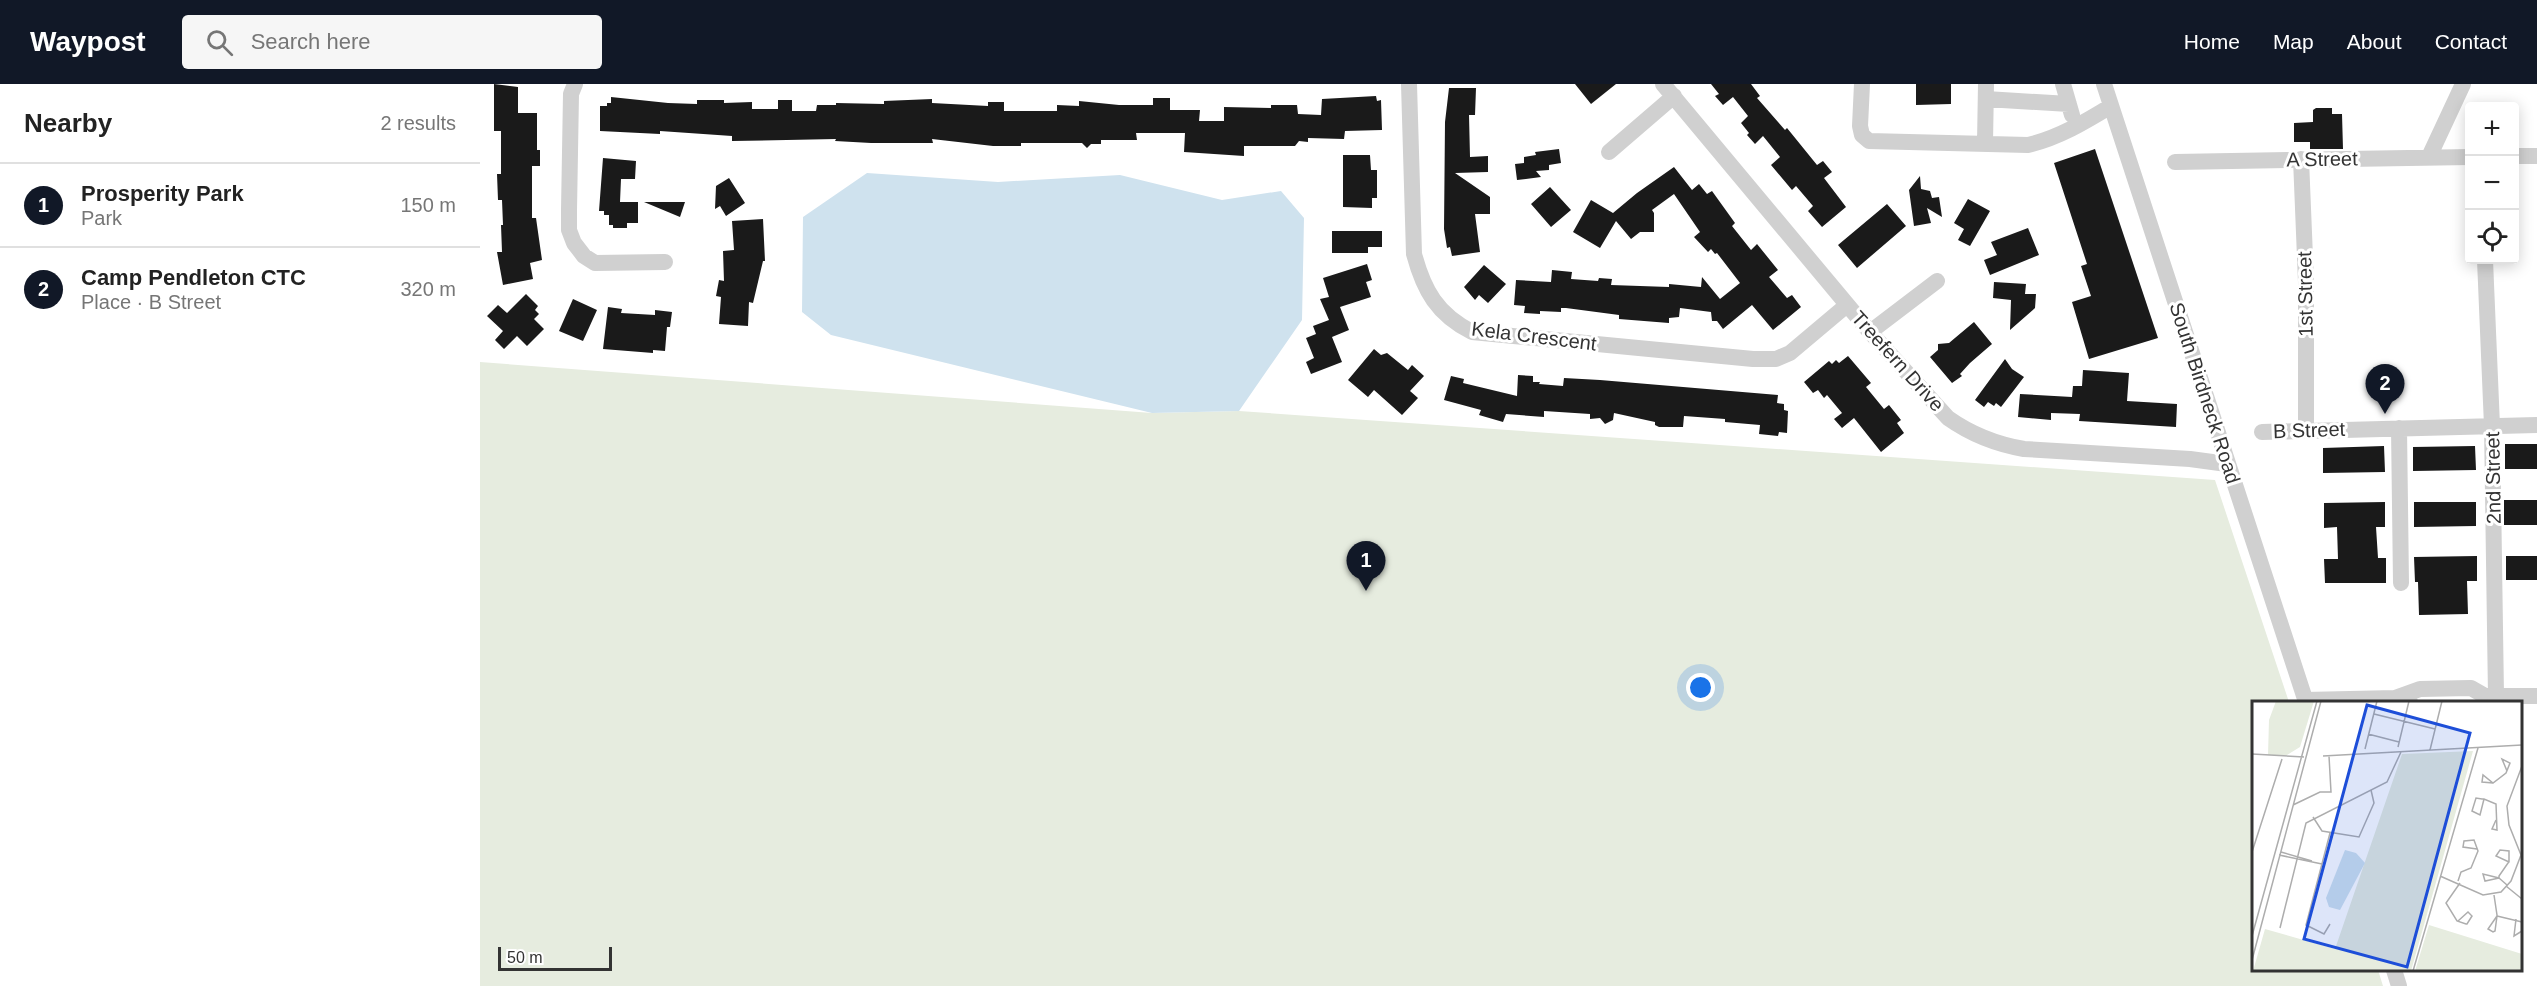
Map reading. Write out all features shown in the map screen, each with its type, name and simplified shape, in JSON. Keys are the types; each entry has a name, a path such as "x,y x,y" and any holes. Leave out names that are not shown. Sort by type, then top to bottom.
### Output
{"street":[{"path":"575,84 570,94 569,210 569,230 574,243 584,256 595,263 665,262"},
{"name":"Kela Crescent","path":"1409,84 1414,254 1421,281 1438,307 1456,323 1472,332 1753,359 1776,359 1790,353 1847,305"},
{"path":"1862,84 1860,126 1862,135 1869,141 2028,145 2076,127 2111,106"},
{"path":"2062,84 2076,127"},
{"name":"South Birdneck Road","path":"2104,84 2306,701"},
{"path":"2429,157 2463,84"},
{"path":"1609,152 1668,90"},
{"name":"Treefern Drive","path":"1668,90 1870,332 1948,418 1962,428 1991,442 2024,449 2190,459 2227,464"},
{"path":"1985,143 1986,92 2069,104"},
{"path":"2519,156 2537,156"},
{"name":"A Street","path":"2175,162 2465,157"},
{"name":"1st Street","path":"2301,159 2306,282 2306,429"},
{"name":"2nd Street","path":"2485,264 2492,426 2485,698"},
{"path":"1870,332 1937,280"},
{"name":"B Street","path":"2262,432 2306,429 2537,425"},
{"path":"2399,428 2401,583"},
{"path":"2306,701 2402,700 2420,689 2460,688 2471,688 2485,698 2537,696"},
{"path":"2395,971 2399,986"}],"shaded area":[{"path":"480,362 1152,413 1239,411 2215,480 2289,701 2252,701 2252,971 2378,971 2383,986 480,986"}],"water":[{"path":"867,173 998,182 1120,175 1222,200 1281,191 1304,218 1302,320 1239,411 1152,413 831,335 802,312 803,217"}],"building":[{"path":"494,84 518,87 518,113 537,113 537,150 540,150 540,166 532,166 532,218 536,218 542,260 530,263 533,279 503,285 497,252 502,252 501,225 503,225 502,200 498,200 497,174 501,174 501,131 494,131"},
{"path":"1575,84 1616,84 1591,104"},
{"path":"1711,84 1751,84 1760,96 1757,98 1785,130 1787,128 1817,165 1823,161 1832,172 1824,178 1846,207 1822,227 1808,211 1813,206 1796,186 1792,190 1771,165 1780,157 1763,136 1755,144 1741,123 1748,116 1733,97 1723,105 1715,96 1719,94"},
{"path":"1916,84 1951,84 1951,104 1916,105"},
{"path":"1449,88 1476,88 1475,115 1469,115 1470,157 1488,156 1488,172 1455,173 1490,197 1490,214 1475,214 1480,252 1452,256 1450,247 1447,248 1444,229 1445,122"},
{"path":"1376,96 1377,101 1381,100 1382,130 1345,131 1344,139 1308,138 1308,142 1299,141 1295,146 1244,146 1244,156 1184,152 1185,133 1136,133 1137,140 1101,140 1101,144 1091,144 1087,148 1082,143 1021,143 1021,146 993,146 932,139 933,143 871,143 835,141 836,139 732,141 732,136 660,131 660,134 600,131 600,106 607,106 607,103 611,103 611,97 668,103 697,104 697,100 724,100 724,103 752,102 752,109 778,109 778,100 792,100 792,111 816,111 817,105 836,105 836,103 884,104 884,101 932,99 932,103 988,106 988,102 1004,102 1004,111 1057,111 1057,105 1079,106 1079,101 1119,105 1153,105 1153,98 1170,98 1170,110 1200,110 1199,121 1224,121 1224,107 1271,108 1271,105 1297,105 1298,114 1321,115 1322,99"},
{"path":"2332,108 2332,114 2342,114 2343,149 2310,149 2310,142 2294,142 2294,123 2313,122 2313,110"},
{"path":"1559,149 1561,163 1549,165 1549,170 1536,171 1541,177 1517,180 1515,164 1524,163 1524,157 1536,155 1535,152"},
{"path":"2095,149 2158,338 2089,359 2072,302 2091,296 2081,266 2087,264 2054,163"},
{"path":"1343,155 1370,155 1371,170 1377,170 1377,198 1372,198 1372,208 1343,207"},
{"path":"603,158 636,161 635,179 621,179 620,202 638,202 638,223 627,223 627,228 613,228 613,225 609,225 609,215 604,215 604,211 599,211"},
{"path":"1674,167 1692,190 1699,184 1707,194 1712,191 1735,223 1732,226 1751,250 1757,244 1778,270 1769,277 1787,298 1792,295 1801,307 1773,330 1752,305 1723,329 1717,321 1712,321 1711,312 1680,308 1679,317 1669,318 1669,323 1619,319 1619,315 1566,308 1561,308 1561,312 1524,313 1525,306 1514,305 1516,280 1551,282 1552,270 1572,272 1571,279 1598,281 1599,278 1612,279 1611,285 1669,287 1669,284 1701,287 1702,277 1720,299 1740,283 1717,253 1715,254 1711,249 1708,252 1694,237 1700,232 1674,194 1652,210 1654,232 1640,232 1631,239 1616,221 1600,248 1573,232 1591,200 1613,213"},
{"path":"1920,176 1921,189 1930,191 1932,198 1939,197 1942,217 1927,208 1931,223 1914,226 1909,190"},
{"path":"729,178 745,203 726,216 720,206 715,209 716,186"},
{"path":"1550,187 1571,210 1551,227 1531,204"},
{"path":"1968,199 1990,211 1970,246 1958,240 1964,229 1954,223"},
{"path":"644,202 685,202 680,217"},
{"path":"1887,204 1906,226 1857,268 1838,245"},
{"path":"763,219 765,261 763,261 753,303 749,302 748,326 719,324 721,297 716,296 719,280 724,281 723,251 734,250 732,221"},
{"path":"2028,228 2039,255 1990,275 1984,260 1997,255 1991,242"},
{"path":"1332,231 1382,231 1382,247 1368,247 1368,253 1332,253"},
{"path":"1367,264 1372,280 1366,282 1371,297 1340,307 1349,330 1332,337 1342,362 1311,374 1306,362 1314,358 1306,338 1316,334 1313,326 1329,320 1320,299 1329,297 1323,278"},
{"path":"1484,265 1506,284 1488,303 1479,295 1475,300 1464,287"},
{"path":"1994,282 2026,284 2025,294 2036,294 2035,308 2010,330 2011,300 1993,298"},
{"path":"526,294 538,306 535,310 539,314 534,319 544,329 527,346 517,336 504,349 495,340 503,331 487,316 498,305 507,313"},
{"path":"573,299 597,310 583,341 559,331"},
{"path":"608,307 622,309 621,313 655,315 655,310 672,312 670,327 667,327 665,351 653,350 653,353 603,349"},
{"path":"1974,322 1992,344 1970,363 1960,374 1962,376 1952,383 1930,357 1938,350 1938,344 1949,343"},
{"path":"1374,349 1381,355 1387,353 1408,370 1412,365 1424,376 1410,391 1418,398 1402,415 1374,390 1368,397 1348,380"},
{"path":"1848,356 1871,383 1866,387 1884,409 1889,405 1901,420 1897,423 1904,433 1881,452 1854,418 1842,428 1834,419 1842,413 1827,395 1824,398 1818,390 1813,393 1804,382 1829,361 1832,364 1836,360 1839,363"},
{"path":"2005,359 2012,369 2024,377 2001,407 1996,403 1994,406 1988,402 1984,407 1975,400"},
{"path":"2083,370 2129,373 2127,401 2177,404 2176,427 2079,421 2080,414 2051,413 2051,420 2018,417 2020,394 2072,397 2073,386 2082,386"},
{"path":"1518,375 1533,376 1533,382 1540,382 1539,384 1563,386 1564,378 1778,395 1777,403 1784,404 1784,410 1788,411 1787,433 1779,432 1778,436 1759,434 1760,425 1725,422 1725,419 1684,416 1683,427 1659,427 1655,425 1655,422 1614,413 1613,420 1605,424 1600,418 1590,419 1590,414 1544,411 1544,417 1506,414 1503,422 1479,415 1481,410 1444,400 1451,376 1464,379 1463,383 1517,396"},
{"path":"2505,444 2537,444 2537,469 2505,469"},
{"path":"2384,446 2385,472 2323,473 2323,448"},
{"path":"2475,446 2476,470 2413,471 2413,447"},
{"path":"2504,500 2537,500 2537,525 2504,525"},
{"path":"2385,502 2385,527 2376,527 2378,558 2386,558 2386,583 2325,583 2324,559 2338,559 2337,527 2324,528 2324,503"},
{"path":"2414,502 2476,502 2476,526 2414,527"},
{"path":"2477,556 2477,581 2467,581 2468,614 2419,615 2418,582 2415,582 2414,557"},
{"path":"2506,556 2537,556 2537,580 2506,580"}],"place":[{"name":"Camp Pendleton CTC","path":"2385,414"},
{"name":"Prosperity Park","path":"1366,591"}]}
